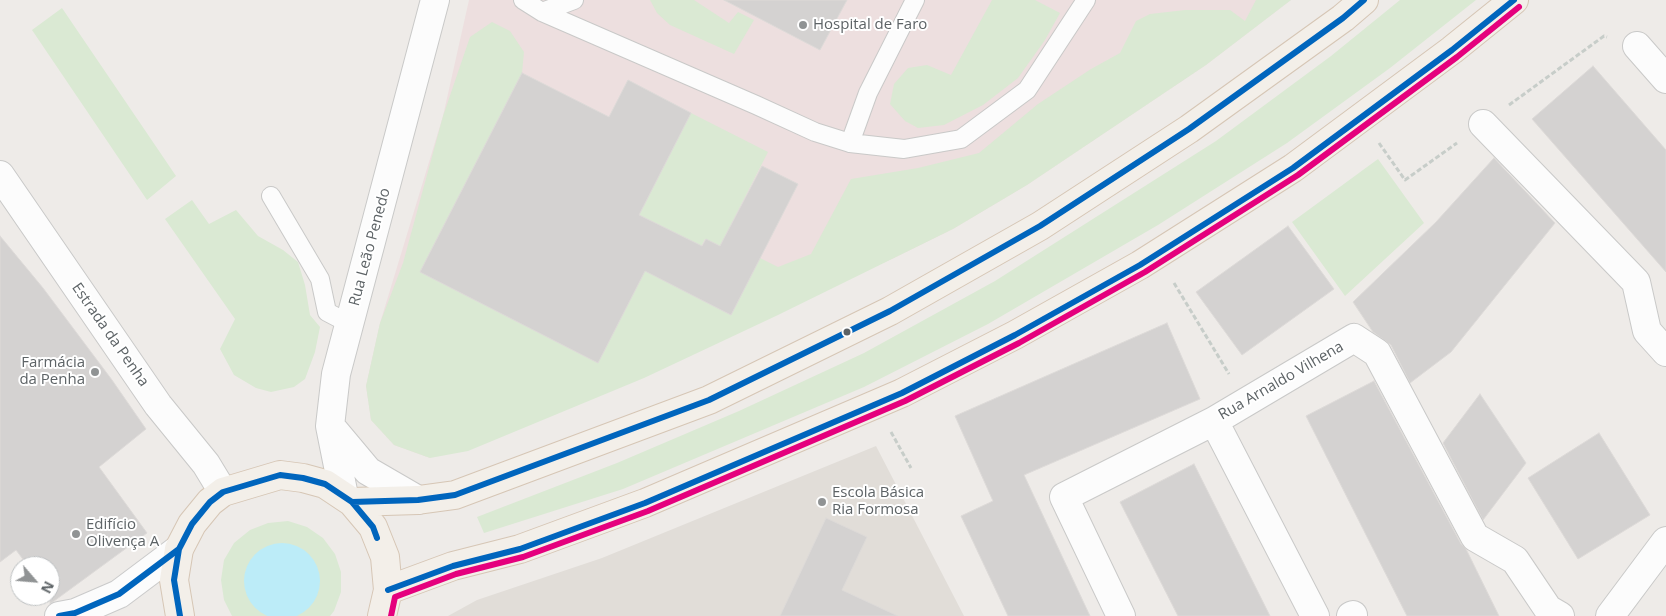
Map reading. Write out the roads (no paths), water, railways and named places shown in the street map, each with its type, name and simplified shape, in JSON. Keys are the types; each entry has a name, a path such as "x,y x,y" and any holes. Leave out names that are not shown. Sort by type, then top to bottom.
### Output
{"main road":[{"path":"348,499 418,500 455,495 709,400 890,311 1040,226 1188,129 1343,18 1364,0"},
{"path":"180,616 174,580 179,549 192,524 210,502 223,492 280,475 303,478 325,484 348,499 373,527 385,557 385,603 453,566 520,549 645,503 877,405 1014,335 1140,266 1293,168 1452,50 1514,0"}],"street":[{"name":"Rua Leão Penedo","path":"348,499 330,426 336,374 435,0"},
{"path":"1637,46 1666,79"},
{"path":"1483,124 1636,282 1647,331 1666,352"},
{"name":"Estrada da Penha","path":"0,175 158,405 206,464 223,492"},
{"name":"Rua Arnaldo Vilhena","path":"1121,616 1064,497 1214,421 1354,338 1377,353 1475,537 1515,560 1548,609 1560,616"},
{"path":"1214,421 1315,616"},
{"path":"330,426 368,471 418,500"},
{"path":"1610,616 1666,541"},
{"path":"59,616 75,613 119,594 179,549"}],"lane":[{"path":"523,0 542,12 815,132 850,143 904,149 961,139 1027,90 1086,2"},
{"path":"542,12 574,0"},
{"path":"850,143 868,93 915,0"},
{"path":"271,196 320,279 327,312 350,324"}],"water":[{"path":"282,543 297,546 309,554 317,566 320,581 317,596 309,608 297,616 282,619 267,616 255,608 247,596 244,581 247,566 255,554 267,546"}],"place":[{"name":"Hospital de Faro","path":"803,25"},
{"name":"Farmácia da Penha","path":"95,372"},
{"name":"Escola Básica Ria Formosa","path":"822,502"},
{"name":"Edifício Olivença A","path":"76,534"}]}
